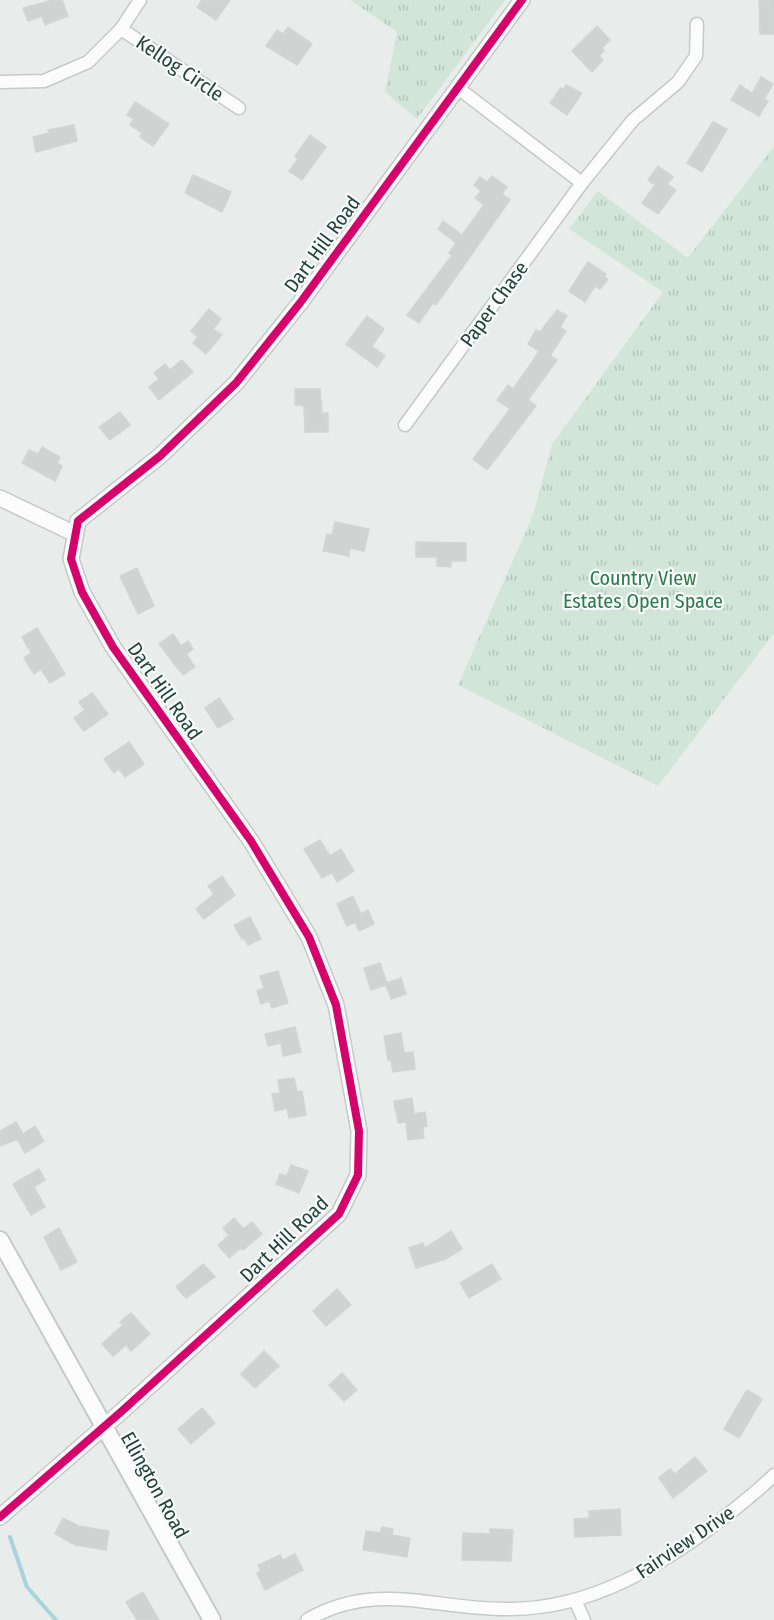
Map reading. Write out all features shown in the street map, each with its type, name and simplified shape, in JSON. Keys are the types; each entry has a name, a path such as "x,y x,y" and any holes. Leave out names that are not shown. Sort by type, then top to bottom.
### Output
{"main road":[{"name":"Ellington Road","path":"0,1240 212,1620"}],"street":[{"path":"0,82 44,81 88,62 120,28 140,0"},
{"name":"Dart Hill Road","path":"0,1517 104,1427 339,1214 358,1175 358,1131 336,1005 309,937 251,841 113,647 82,592 70,558 78,521 160,456 236,383 300,303 522,0"},
{"name":"Paper Chase","path":"405,425 582,183 633,120 678,82 696,56 697,24"},
{"name":"Kellog Circle","path":"120,28 239,108"},
{"path":"458,88 582,183"},
{"path":"0,498 74,533"},
{"name":"Fairview Drive","path":"307,1620 322,1611 358,1599 390,1597 462,1607 513,1609 575,1600 628,1581 686,1547 763,1487 774,1475"},
{"path":"575,1600 584,1620"}],"green space":[{"path":"350,0 505,0 417,119 385,92 397,32"},
{"name":"Country View Estates Open Space","path":"774,146 774,633 658,786 458,685 533,515 552,444 663,292 569,229 598,191 688,258"}],"building":[{"path":"53,0 62,0 68,16 45,25 42,16 28,21 23,8"},
{"path":"202,0 230,0 216,20 197,7"},
{"path":"759,0 774,0 774,34 760,34"},
{"path":"597,26 610,40 602,48 604,51 599,56 603,60 592,72 572,51"},
{"path":"288,27 312,44 297,65 266,46 277,30 283,34"},
{"path":"761,77 773,84 764,99 768,101 759,116 731,100 740,85 752,93"},
{"path":"566,85 582,93 567,115 550,103"},
{"path":"135,102 169,124 153,146 140,137 142,133 130,125 134,119 127,115"},
{"path":"713,122 727,129 702,172 687,163"},
{"path":"74,125 77,141 36,152 33,137 49,133 48,130"},
{"path":"310,135 326,147 302,180 289,171 298,159 295,156"},
{"path":"658,166 673,177 667,184 676,190 658,214 642,203 655,185 648,180"},
{"path":"193,175 231,192 222,212 185,193"},
{"path":"492,176 507,187 502,194 510,200 436,305 433,303 419,323 407,315 452,255 449,253 456,243 438,229 443,221 462,235 484,205 475,198 481,191 474,185 480,177 487,182"},
{"path":"588,262 606,274 604,277 608,279 600,289 595,286 585,302 569,291"},
{"path":"209,309 221,319 213,329 222,335 206,354 193,343 198,337 191,331"},
{"path":"557,310 567,316 560,327 566,331 550,356 557,360 528,400 536,406 487,470 473,459 510,409 497,400 508,385 513,389 532,362 539,351 528,344 536,330 540,332"},
{"path":"367,316 384,329 372,346 385,356 377,367 346,344"},
{"path":"182,360 193,372 159,400 149,387 159,379 154,373 165,364 170,370"},
{"path":"295,389 320,389 322,413 328,413 328,432 305,432 304,405 295,405"},
{"path":"120,412 130,425 110,440 99,427"},
{"path":"42,447 60,457 57,463 62,466 55,481 22,463 29,450 38,454"},
{"path":"335,522 369,529 364,551 350,548 349,556 323,551 327,534 332,535"},
{"path":"416,542 466,543 466,561 451,561 451,567 437,566 437,557 416,557"},
{"path":"137,568 154,606 138,614 120,576"},
{"path":"37,628 65,674 50,683 41,669 34,674 24,658 31,653 22,637"},
{"path":"173,634 181,646 188,641 193,649 186,654 195,667 183,675 159,644"},
{"path":"92,693 108,714 84,731 74,718 85,710 79,702"},
{"path":"219,698 233,719 218,728 205,708"},
{"path":"129,742 144,764 125,777 119,769 114,773 104,759"},
{"path":"320,840 330,856 341,849 354,871 337,882 332,873 322,878 304,849"},
{"path":"222,876 235,895 204,919 196,909 214,894 208,886"},
{"path":"353,896 361,914 368,910 374,924 359,931 355,922 347,926 337,904"},
{"path":"250,917 261,939 248,945 234,925"},
{"path":"380,963 387,983 401,978 406,994 391,999 386,985 371,990 364,968"},
{"path":"278,971 288,1003 272,1008 269,1001 261,1004 257,991 264,988 260,976"},
{"path":"295,1027 301,1052 283,1056 281,1043 268,1046 265,1034"},
{"path":"401,1033 404,1053 413,1052 415,1069 393,1072 391,1060 388,1060 384,1036"},
{"path":"294,1078 297,1092 302,1091 306,1115 289,1118 287,1108 275,1111 272,1094 280,1093 278,1080"},
{"path":"412,1098 414,1114 425,1112 427,1126 423,1127 424,1138 408,1140 406,1122 398,1123 394,1101"},
{"path":"16,1122 23,1134 35,1126 44,1141 25,1153 17,1139 0,1146 0,1131"},
{"path":"291,1165 308,1171 299,1193 276,1184 280,1174 287,1176"},
{"path":"39,1169 45,1180 34,1187 45,1207 31,1215 13,1184"},
{"path":"234,1218 243,1229 252,1222 262,1234 229,1258 218,1245 229,1235 223,1228"},
{"path":"59,1228 77,1262 61,1270 44,1237"},
{"path":"451,1231 462,1249 446,1259 416,1268 409,1248 423,1243 425,1248"},
{"path":"203,1264 215,1277 186,1298 176,1287"},
{"path":"492,1264 501,1279 469,1298 460,1283"},
{"path":"337,1289 351,1305 326,1326 313,1311"},
{"path":"131,1313 150,1334 131,1351 126,1345 113,1356 102,1344 123,1325 120,1322"},
{"path":"264,1351 279,1366 255,1388 241,1374"},
{"path":"342,1373 357,1390 344,1401 329,1385"},
{"path":"747,1390 762,1399 739,1438 724,1429"},
{"path":"202,1408 215,1423 191,1444 178,1429"},
{"path":"695,1457 707,1471 673,1498 659,1478 670,1469 675,1474"},
{"path":"620,1509 621,1535 575,1537 574,1519 589,1518 589,1511"},
{"path":"63,1518 79,1526 109,1531 106,1550 75,1545 55,1534"},
{"path":"382,1527 393,1529 392,1535 410,1538 407,1557 363,1550 366,1531 380,1533"},
{"path":"490,1529 513,1530 511,1561 462,1560 463,1533 490,1534"},
{"path":"295,1554 303,1570 265,1590 257,1573 261,1571 258,1565 280,1555 283,1560"},
{"path":"143,1592 159,1620 137,1620 126,1602"}],"waterway":[{"path":"10,1537 27,1587 56,1620"}],"cycle path":[{"path":"0,1517 122,1411 339,1214 358,1175 359,1131 336,1005 309,937 251,841 113,647 82,592 71,559 78,521 160,456 236,383 300,303 522,0"}]}
